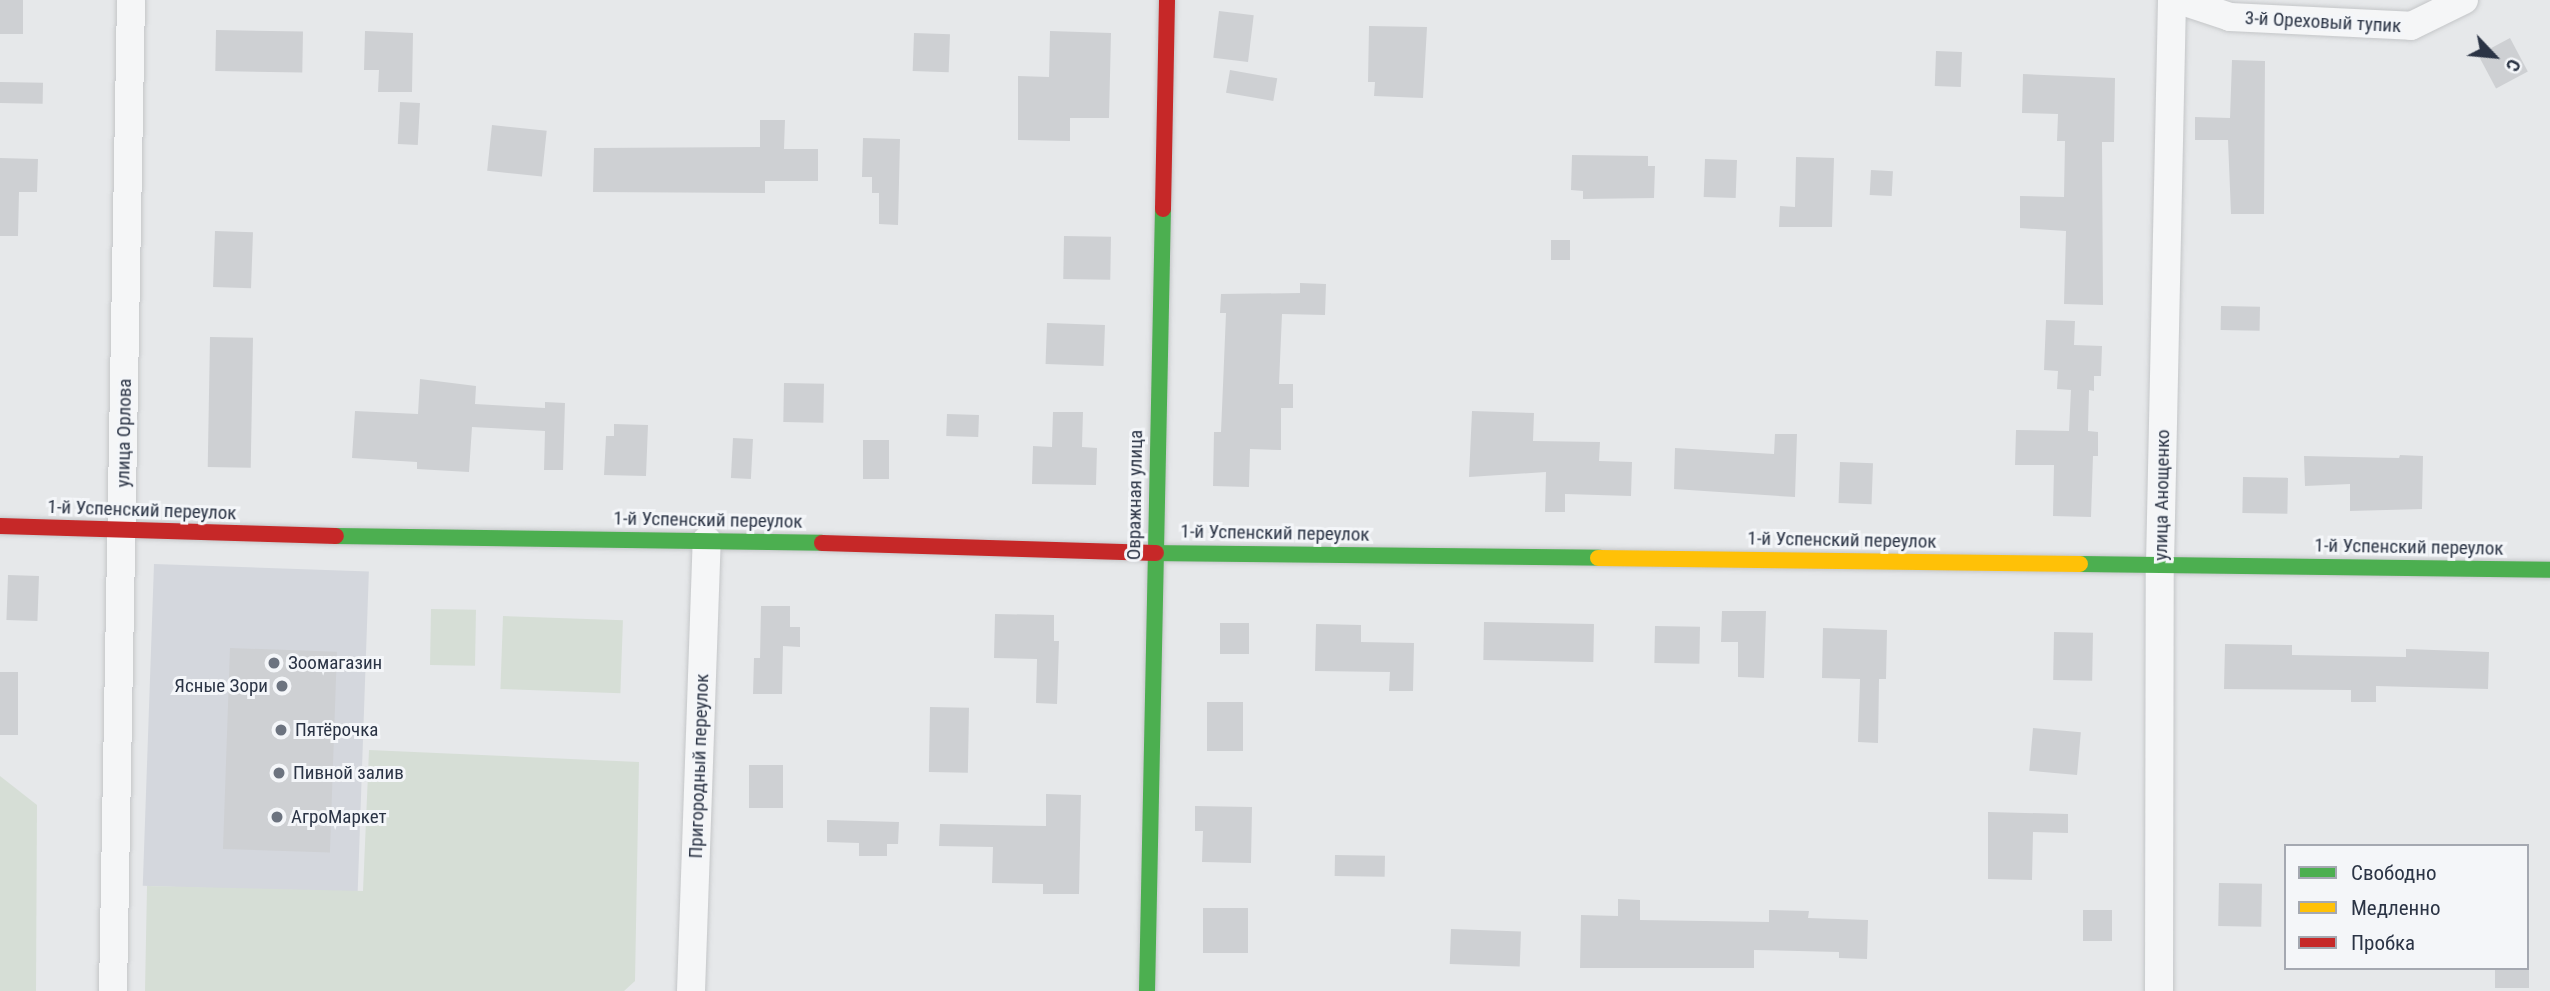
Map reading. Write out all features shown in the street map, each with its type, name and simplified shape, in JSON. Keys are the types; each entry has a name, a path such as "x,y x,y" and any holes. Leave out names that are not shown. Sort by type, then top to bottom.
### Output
{"street":[{"name":"улица Орлова","path":"113,991 124,531 131,0"},
{"name":"Овражная улица","path":"1147,991 1167,0"},
{"name":"улица Анощенко","path":"2159,991 2160,564 2172,0"},
{"name":"3-й Ореховый тупик","path":"2179,0 2230,17 2411,26 2464,0"},
{"name":"1-й Успенский переулок","path":"0,526 124,531 707,540 1155,553 2550,570"},
{"name":"Пригородный переулок","path":"691,991 707,540"}],"shaded area":[{"path":"154,564 369,572 358,893 143,886"},
{"path":"431,609 476,610 475,666 430,665"},
{"path":"503,616 623,620 620,693 500,689"},
{"path":"369,750 639,762 635,981 624,991 145,991 147,886 363,891"},
{"path":"0,776 37,805 36,991 0,991"}],"building":[{"path":"0,0 23,0 23,34 0,34"},
{"path":"1219,11 1254,15 1248,62 1213,58"},
{"path":"1369,26 1427,27 1423,98 1374,96 1375,82 1368,82"},
{"path":"216,30 303,32 302,73 215,71"},
{"path":"365,31 413,33 412,92 378,92 379,70 364,70"},
{"path":"1050,31 1111,33 1109,118 1070,118 1070,141 1018,140 1018,76 1049,77"},
{"path":"914,33 950,34 949,72 913,71"},
{"path":"2510,38 2528,72 2496,88 2478,55"},
{"path":"1936,51 1962,52 1961,87 1935,86"},
{"path":"2232,60 2265,61 2264,214 2231,214 2228,140 2195,140 2195,117 2230,118"},
{"path":"1230,70 1277,78 1273,101 1226,93"},
{"path":"2023,74 2115,78 2114,142 2102,142 2103,305 2064,304 2066,231 2020,228 2020,196 2064,197 2065,141 2057,141 2058,114 2022,113"},
{"path":"0,82 43,83 43,104 0,103"},
{"path":"400,102 420,103 418,145 398,144"},
{"path":"760,120 785,120 784,149 818,149 818,181 765,181 765,193 593,192 594,148 760,147"},
{"path":"492,125 547,131 542,176 487,171"},
{"path":"863,138 900,139 898,225 879,224 879,193 872,193 872,177 862,177"},
{"path":"1572,155 1648,156 1648,166 1655,166 1654,198 1583,199 1583,191 1571,190"},
{"path":"1796,157 1834,158 1832,227 1779,227 1780,206 1795,207"},
{"path":"0,158 38,159 37,192 19,192 18,236 0,236"},
{"path":"1705,159 1737,160 1736,198 1704,197"},
{"path":"1871,170 1893,171 1892,196 1870,195"},
{"path":"215,231 253,232 251,288 213,287"},
{"path":"1064,236 1111,237 1110,280 1063,279"},
{"path":"1551,240 1570,240 1570,260 1551,260"},
{"path":"1300,283 1326,284 1325,315 1282,314 1279,384 1293,384 1293,408 1281,408 1281,450 1250,449 1249,487 1213,486 1214,432 1221,432 1226,313 1220,313 1221,294 1300,293"},
{"path":"2221,306 2260,307 2260,331 2221,330"},
{"path":"2046,320 2075,321 2074,345 2102,346 2101,376 2094,376 2094,391 2089,390 2088,431 2098,432 2098,456 2093,456 2091,517 2053,516 2054,465 2015,465 2016,430 2069,431 2071,390 2057,389 2058,371 2044,370"},
{"path":"1047,323 1105,325 1104,366 1046,364"},
{"path":"210,337 253,338 251,468 208,467"},
{"path":"420,379 476,386 475,404 545,408 545,402 565,403 563,470 544,470 545,431 472,427 469,472 417,469 417,462 352,458 355,411 418,414"},
{"path":"784,383 824,384 823,423 783,422"},
{"path":"1472,411 1534,413 1533,441 1600,442 1599,461 1632,462 1631,496 1565,494 1565,512 1545,512 1546,472 1469,477"},
{"path":"1053,412 1083,412 1082,447 1097,448 1096,485 1032,484 1033,446 1052,447"},
{"path":"947,414 979,415 978,437 946,436"},
{"path":"614,424 648,425 646,476 604,475 606,436 614,436"},
{"path":"1775,434 1797,434 1795,497 1674,489 1675,448 1774,454"},
{"path":"733,438 753,439 751,479 731,478"},
{"path":"863,440 889,440 889,479 863,479"},
{"path":"2400,455 2423,456 2422,509 2350,511 2350,484 2305,486 2304,456 2399,458"},
{"path":"1840,462 1873,463 1872,504 1839,503"},
{"path":"2243,477 2288,478 2287,514 2242,513"},
{"path":"8,575 39,576 37,621 6,620"},
{"path":"761,606 790,606 790,627 800,627 800,647 783,646 782,694 753,694 754,658 760,658"},
{"path":"1722,611 1766,611 1764,678 1738,677 1738,642 1721,642"},
{"path":"995,614 1054,615 1054,641 1059,641 1057,704 1036,703 1037,659 994,658"},
{"path":"1484,622 1594,624 1593,662 1483,660"},
{"path":"1220,623 1249,623 1249,654 1220,654"},
{"path":"1316,624 1361,625 1361,642 1414,643 1413,691 1389,691 1390,672 1315,671"},
{"path":"1655,626 1700,627 1699,664 1654,663"},
{"path":"1823,628 1887,630 1886,679 1879,679 1878,743 1858,742 1860,679 1822,678"},
{"path":"2054,632 2093,633 2092,681 2053,680"},
{"path":"2225,644 2292,645 2292,655 2406,657 2406,649 2489,652 2488,689 2376,686 2376,702 2351,702 2351,690 2224,689"},
{"path":"230,648 337,652 330,853 223,849"},
{"path":"0,672 18,672 18,735 0,735"},
{"path":"1207,702 1243,702 1243,751 1207,751"},
{"path":"930,707 969,708 968,773 929,772"},
{"path":"2033,728 2081,732 2077,775 2029,771"},
{"path":"749,765 783,765 783,808 749,808"},
{"path":"1046,794 1081,795 1079,894 1043,894 1043,884 992,883 993,847 939,846 940,824 1046,826"},
{"path":"1195,806 1252,807 1251,863 1202,862 1203,831 1195,831"},
{"path":"1988,812 2068,814 2068,833 2033,832 2032,880 1988,879"},
{"path":"827,820 899,822 898,844 887,844 887,856 859,856 859,843 827,842"},
{"path":"1335,855 1385,856 1385,877 1335,876"},
{"path":"2219,883 2262,884 2261,927 2218,926"},
{"path":"1618,899 1640,900 1640,920 1769,922 1769,910 1809,911 1808,918 1868,920 1867,959 1839,958 1839,952 1754,950 1754,968 1580,968 1581,915 1618,916"},
{"path":"1203,908 1248,908 1248,953 1203,953"},
{"path":"2083,910 2112,910 2112,941 2083,941"},
{"path":"1451,929 1521,931 1520,966 1450,964"},
{"path":"2495,970 2529,970 2529,988 2495,988"}],"traffic: fast":[{"path":"1147,991 1163,209"},
{"path":"336,536 822,543"},
{"path":"1156,553 1598,558"},
{"path":"2080,564 2550,570"}],"traffic: slow":[{"path":"1598,558 2080,564"}],"traffic: jam":[{"path":"1163,209 1167,0"},
{"path":"0,526 336,536"},
{"path":"822,543 1156,553"}],"place":[{"name":"Зоомагазин","path":"274,663"},
{"name":"Ясные Зори","path":"282,686"},
{"name":"Пятёрочка","path":"281,730"},
{"name":"Пивной залив","path":"279,773"},
{"name":"АгроМаркет","path":"277,817"}]}
